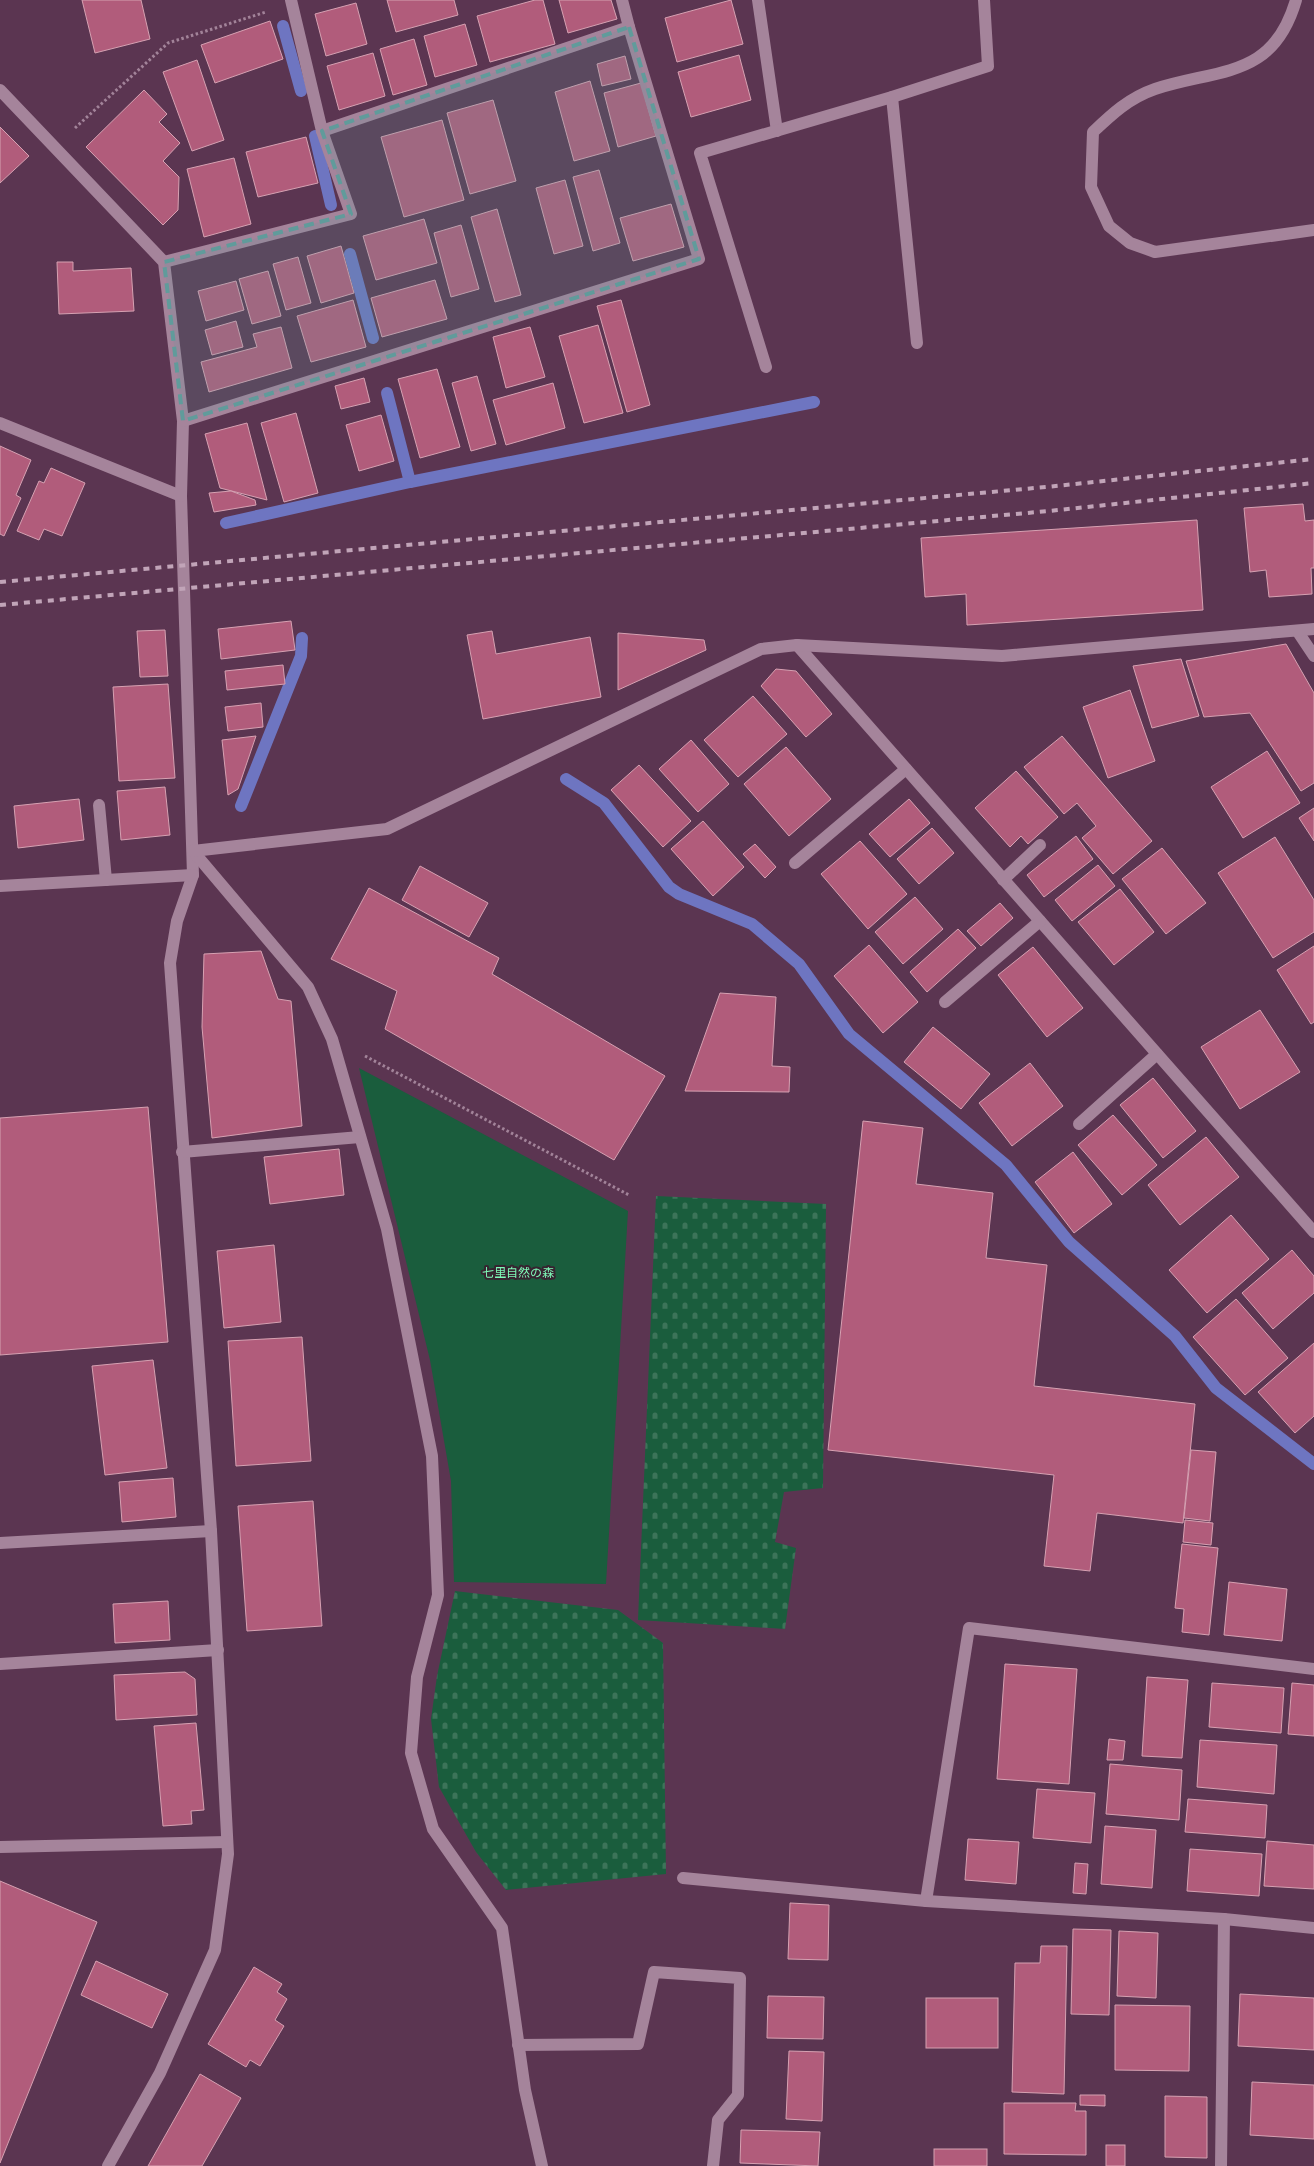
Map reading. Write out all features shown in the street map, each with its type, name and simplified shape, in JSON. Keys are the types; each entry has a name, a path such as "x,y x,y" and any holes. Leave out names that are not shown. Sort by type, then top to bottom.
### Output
{"street":[{"path":"183,421 699,259 622,0"},
{"path":"758,0 777,131"},
{"path":"766,367 700,152 892,98 988,66 984,0"},
{"path":"1296,0 1290,22 1275,45 1252,62 1218,75 1154,90 1119,106 1093,132 1091,187 1109,226 1130,243 1155,252 1314,230"},
{"path":"164,262 351,214 322,131 295,1"},
{"path":"322,131 629,27"},
{"path":"0,90 164,262 183,421 181,496 193,875 177,921 170,963 182,1152 211,1531 228,1854 214,1950 160,2073 108,2166"},
{"path":"892,98 918,343"},
{"path":"0,423 181,496"},
{"path":"192,851 387,829 761,649 798,646 1002,656 1298,632 1314,629"},
{"path":"1298,632 1314,656"},
{"path":"798,646 1314,1232"},
{"path":"795,862 906,769"},
{"path":"99,805 106,880"},
{"path":"1004,880 1040,846"},
{"path":"192,851 308,987 332,1039 387,1229 432,1456 438,1595 417,1677 411,1753 433,1829 502,1928 525,2090 542,2166"},
{"path":"0,886 193,875"},
{"path":"944,1002 1040,921"},
{"path":"1080,1124 1157,1054"},
{"path":"182,1152 360,1137"},
{"path":"0,1543 211,1531"},
{"path":"926,1901 969,1628 1314,1668"},
{"path":"0,1664 218,1650"},
{"path":"0,1847 227,1842"},
{"path":"683,1878 926,1901 1224,1919 1314,1928"},
{"path":"1220,2166 1224,1919"},
{"path":"518,2045 638,2044 654,1972 740,1978 738,2095 718,2120 713,2166"}],"path":[{"path":"55,147 168,43 295,1"},
{"path":"332,1039 628,1195"}],"highlighted area":[{"path":"629,27 699,259 183,421 164,262 351,214 322,131"}],"green space":[{"name":"七里自然の森","path":"359,1068 628,1211 606,1584 454,1582 451,1481 430,1360"},
{"path":"656,1196 826,1204 823,1488 784,1492 775,1542 796,1548 785,1629 638,1620"},
{"path":"455,1591 618,1610 663,1643 666,1874 506,1890 476,1852 439,1787 431,1719 437,1676"}],"building":[{"path":"82,0 141,0 150,39 95,53"},
{"path":"387,0 454,0 458,15 396,32"},
{"path":"535,0 543,0 555,44 490,62 477,16"},
{"path":"559,0 611,0 617,19 568,33"},
{"path":"731,0 743,44 677,62 665,18"},
{"path":"356,3 367,44 326,56 315,14"},
{"path":"270,21 283,59 215,83 201,45"},
{"path":"465,24 477,65 435,77 424,36"},
{"path":"414,39 427,85 393,95 380,49"},
{"path":"373,53 385,96 339,110 327,66"},
{"path":"739,55 751,100 691,117 678,72"},
{"path":"625,56 631,79 602,86 597,64"},
{"path":"197,60 224,140 192,151 163,72"},
{"path":"590,81 610,151 574,161 555,92"},
{"path":"641,83 656,136 618,147 604,93"},
{"path":"144,90 167,114 159,122 180,143 163,161 179,177 178,210 163,225 86,147"},
{"path":"493,100 516,181 470,194 447,113"},
{"path":"442,120 464,200 404,217 381,137"},
{"path":"0,127 29,156 0,183"},
{"path":"306,137 318,183 258,197 246,152"},
{"path":"234,158 251,224 204,237 187,169"},
{"path":"599,170 620,243 593,251 573,177"},
{"path":"565,180 583,246 554,254 536,188"},
{"path":"671,204 684,247 633,261 620,218"},
{"path":"497,209 521,295 495,302 471,217"},
{"path":"424,219 437,263 376,280 363,236"},
{"path":"461,225 479,289 451,297 434,233"},
{"path":"341,246 354,293 321,303 307,256"},
{"path":"298,257 311,303 286,310 273,264"},
{"path":"57,262 73,262 73,271 131,268 134,311 59,314"},
{"path":"268,271 281,316 252,324 239,279"},
{"path":"435,280 447,319 382,337 371,298"},
{"path":"236,281 244,310 206,321 198,291"},
{"path":"353,300 366,347 311,362 297,316"},
{"path":"621,300 650,405 627,412 597,306"},
{"path":"236,321 243,347 212,355 205,330"},
{"path":"598,325 623,413 584,423 559,336"},
{"path":"281,327 292,368 209,392 201,362 257,347 253,334"},
{"path":"530,327 545,377 506,388 493,337"},
{"path":"437,369 460,447 420,458 398,379"},
{"path":"477,376 496,444 471,451 452,383"},
{"path":"364,378 370,402 341,409 335,386"},
{"path":"553,383 565,428 506,445 493,400"},
{"path":"296,413 318,493 284,502 261,423"},
{"path":"381,415 394,461 359,471 346,425"},
{"path":"247,423 267,500 220,488 205,434"},
{"path":"0,446 31,460 16,495 21,498 4,536 0,534"},
{"path":"51,468 85,483 62,536 44,529 39,540 17,531 39,481 44,483"},
{"path":"231,491 255,500 256,505 214,512 209,493"},
{"path":"1303,504 1305,521 1314,520 1314,568 1311,568 1312,594 1269,597 1266,570 1250,572 1244,508"},
{"path":"1197,520 1203,610 967,625 966,594 925,597 921,538"},
{"path":"291,621 295,650 221,659 218,629"},
{"path":"165,630 168,676 140,677 137,631"},
{"path":"492,631 496,654 590,637 601,697 483,719 467,635"},
{"path":"618,633 704,640 706,650 618,690"},
{"path":"1286,644 1314,693 1314,783 1301,791 1250,713 1204,717 1186,661"},
{"path":"1181,659 1199,716 1152,728 1133,666"},
{"path":"283,665 285,684 227,690 225,671"},
{"path":"776,669 796,671 832,714 806,737 761,686"},
{"path":"168,684 175,778 119,781 113,687"},
{"path":"1130,690 1155,761 1108,778 1083,707"},
{"path":"753,696 787,734 738,777 704,740"},
{"path":"261,703 263,727 228,731 225,707"},
{"path":"256,736 238,789 228,795 222,740"},
{"path":"1062,736 1152,841 1113,874 1082,838 1096,826 1077,803 1064,814 1024,767"},
{"path":"691,740 729,784 698,812 659,769"},
{"path":"786,747 831,799 789,836 744,784"},
{"path":"1267,751 1300,803 1243,838 1211,787"},
{"path":"639,765 691,821 663,847 611,790"},
{"path":"1016,771 1058,817 1028,844 1021,836 1010,847 975,808"},
{"path":"165,787 170,835 121,840 117,791"},
{"path":"79,799 84,840 18,848 14,806"},
{"path":"909,799 930,823 890,857 869,834"},
{"path":"1314,808 1314,841 1299,818"},
{"path":"703,821 744,867 713,896 671,849"},
{"path":"932,828 954,853 919,884 897,859"},
{"path":"1076,836 1093,859 1044,897 1027,875"},
{"path":"1275,837 1314,900 1314,932 1273,958 1218,873"},
{"path":"860,841 907,894 868,929 821,874"},
{"path":"755,844 776,867 765,878 743,854"},
{"path":"1162,848 1206,903 1166,934 1122,879"},
{"path":"1098,865 1115,886 1072,921 1055,900"},
{"path":"420,866 488,903 469,937 402,900"},
{"path":"369,888 499,958 492,974 665,1076 614,1160 385,1029 397,991 331,959"},
{"path":"1120,889 1154,932 1114,965 1078,922"},
{"path":"915,897 943,929 903,964 875,932"},
{"path":"1000,903 1013,918 981,946 967,931"},
{"path":"958,929 976,948 927,992 910,972"},
{"path":"869,945 918,1002 883,1033 834,976"},
{"path":"1314,946 1314,1022 1311,1024 1277,970"},
{"path":"1033,947 1083,1008 1047,1037 998,975"},
{"path":"261,951 278,999 291,1001 302,1126 212,1138 202,1027 204,954"},
{"path":"720,993 776,997 772,1066 790,1067 789,1092 685,1091"},
{"path":"1260,1010 1300,1072 1240,1109 1201,1047"},
{"path":"933,1027 990,1074 961,1109 904,1062"},
{"path":"1030,1063 1063,1106 1012,1146 979,1103"},
{"path":"1153,1078 1196,1131 1163,1158 1120,1105"},
{"path":"148,1107 168,1342 0,1355 0,1118"},
{"path":"1113,1115 1157,1165 1122,1195 1078,1145"},
{"path":"863,1121 923,1128 916,1184 993,1193 986,1258 1047,1265 1034,1386 1195,1404 1183,1523 1097,1513 1090,1571 1044,1566 1054,1475 828,1450"},
{"path":"1206,1137 1239,1177 1180,1225 1148,1185"},
{"path":"339,1149 344,1195 270,1204 264,1157"},
{"path":"1073,1152 1112,1204 1074,1233 1035,1182"},
{"path":"1231,1215 1269,1259 1207,1313 1169,1270"},
{"path":"274,1245 281,1322 224,1328 217,1251"},
{"path":"1292,1250 1314,1276 1314,1293 1273,1329 1242,1293"},
{"path":"1236,1299 1288,1358 1245,1395 1193,1337"},
{"path":"302,1337 311,1461 236,1466 228,1341"},
{"path":"1314,1343 1314,1416 1295,1433 1258,1392"},
{"path":"153,1360 167,1468 105,1475 92,1366"},
{"path":"1191,1450 1216,1452 1210,1521 1184,1518"},
{"path":"173,1478 176,1517 122,1522 119,1482"},
{"path":"313,1501 322,1626 247,1631 238,1506"},
{"path":"1185,1520 1213,1523 1211,1545 1183,1542"},
{"path":"1182,1544 1218,1548 1209,1635 1182,1632 1184,1609 1175,1608"},
{"path":"1229,1582 1287,1589 1282,1641 1224,1635"},
{"path":"168,1601 170,1640 115,1643 113,1604"},
{"path":"1005,1664 1077,1669 1069,1784 997,1779"},
{"path":"185,1672 195,1679 197,1715 116,1720 114,1675"},
{"path":"1147,1677 1188,1680 1182,1758 1142,1756"},
{"path":"1212,1683 1284,1688 1281,1733 1209,1727"},
{"path":"1292,1683 1314,1685 1314,1736 1288,1734"},
{"path":"196,1723 204,1810 191,1811 192,1824 163,1826 154,1726"},
{"path":"1109,1739 1125,1741 1123,1760 1107,1760"},
{"path":"1200,1740 1277,1745 1274,1794 1197,1787"},
{"path":"1110,1764 1182,1770 1179,1820 1106,1814"},
{"path":"1037,1789 1095,1793 1091,1843 1033,1838"},
{"path":"1188,1799 1267,1805 1265,1838 1185,1832"},
{"path":"1105,1826 1156,1830 1152,1888 1101,1884"},
{"path":"968,1839 1019,1842 1016,1884 965,1880"},
{"path":"1267,1841 1314,1845 1314,1889 1264,1886"},
{"path":"1190,1849 1262,1854 1259,1896 1187,1891"},
{"path":"1075,1863 1088,1864 1086,1894 1073,1893"},
{"path":"0,1881 97,1922 0,2163"},
{"path":"790,1903 829,1905 828,1960 788,1959"},
{"path":"1073,1929 1111,1930 1109,2015 1071,2014"},
{"path":"1119,1931 1158,1933 1156,1998 1117,1996"},
{"path":"1041,1946 1067,1946 1064,2094 1012,2092 1015,1963 1040,1963"},
{"path":"96,1961 168,1994 152,2028 81,1995"},
{"path":"254,1967 282,1984 277,1992 287,1999 275,2020 284,2026 260,2066 250,2060 246,2067 208,2044"},
{"path":"1240,1994 1314,1998 1314,2050 1238,2046"},
{"path":"768,1996 824,1997 823,2039 767,2038"},
{"path":"926,1998 998,1998 998,2048 926,2048"},
{"path":"1115,2005 1190,2006 1189,2071 1115,2070"},
{"path":"789,2051 824,2052 822,2121 786,2119"},
{"path":"200,2074 241,2098 202,2166 148,2166"},
{"path":"1252,2082 1314,2085 1314,2139 1250,2135"},
{"path":"1080,2095 1105,2095 1105,2106 1080,2105"},
{"path":"1165,2096 1207,2097 1207,2158 1165,2157"},
{"path":"1004,2103 1076,2103 1075,2111 1086,2111 1086,2155 1004,2154"},
{"path":"741,2130 820,2132 818,2166 740,2163"},
{"path":"1106,2145 1125,2145 1125,2166 1106,2166"},
{"path":"934,2149 987,2149 987,2166 934,2166"}],"waterway":[{"path":"283,26 301,91"},
{"path":"315,136 331,205"},
{"path":"350,254 373,338"},
{"path":"387,393 410,482"},
{"path":"226,523 410,482 814,402"},
{"path":"241,806 301,656 302,638"},
{"path":"566,779 604,803 669,887 679,894 752,924 799,964 849,1034 1006,1165 1069,1242 1175,1336 1216,1388 1314,1464"}],"railway":[{"path":"0,582 1046,487 1314,459"},
{"path":"0,605 1049,511 1314,483"}]}
